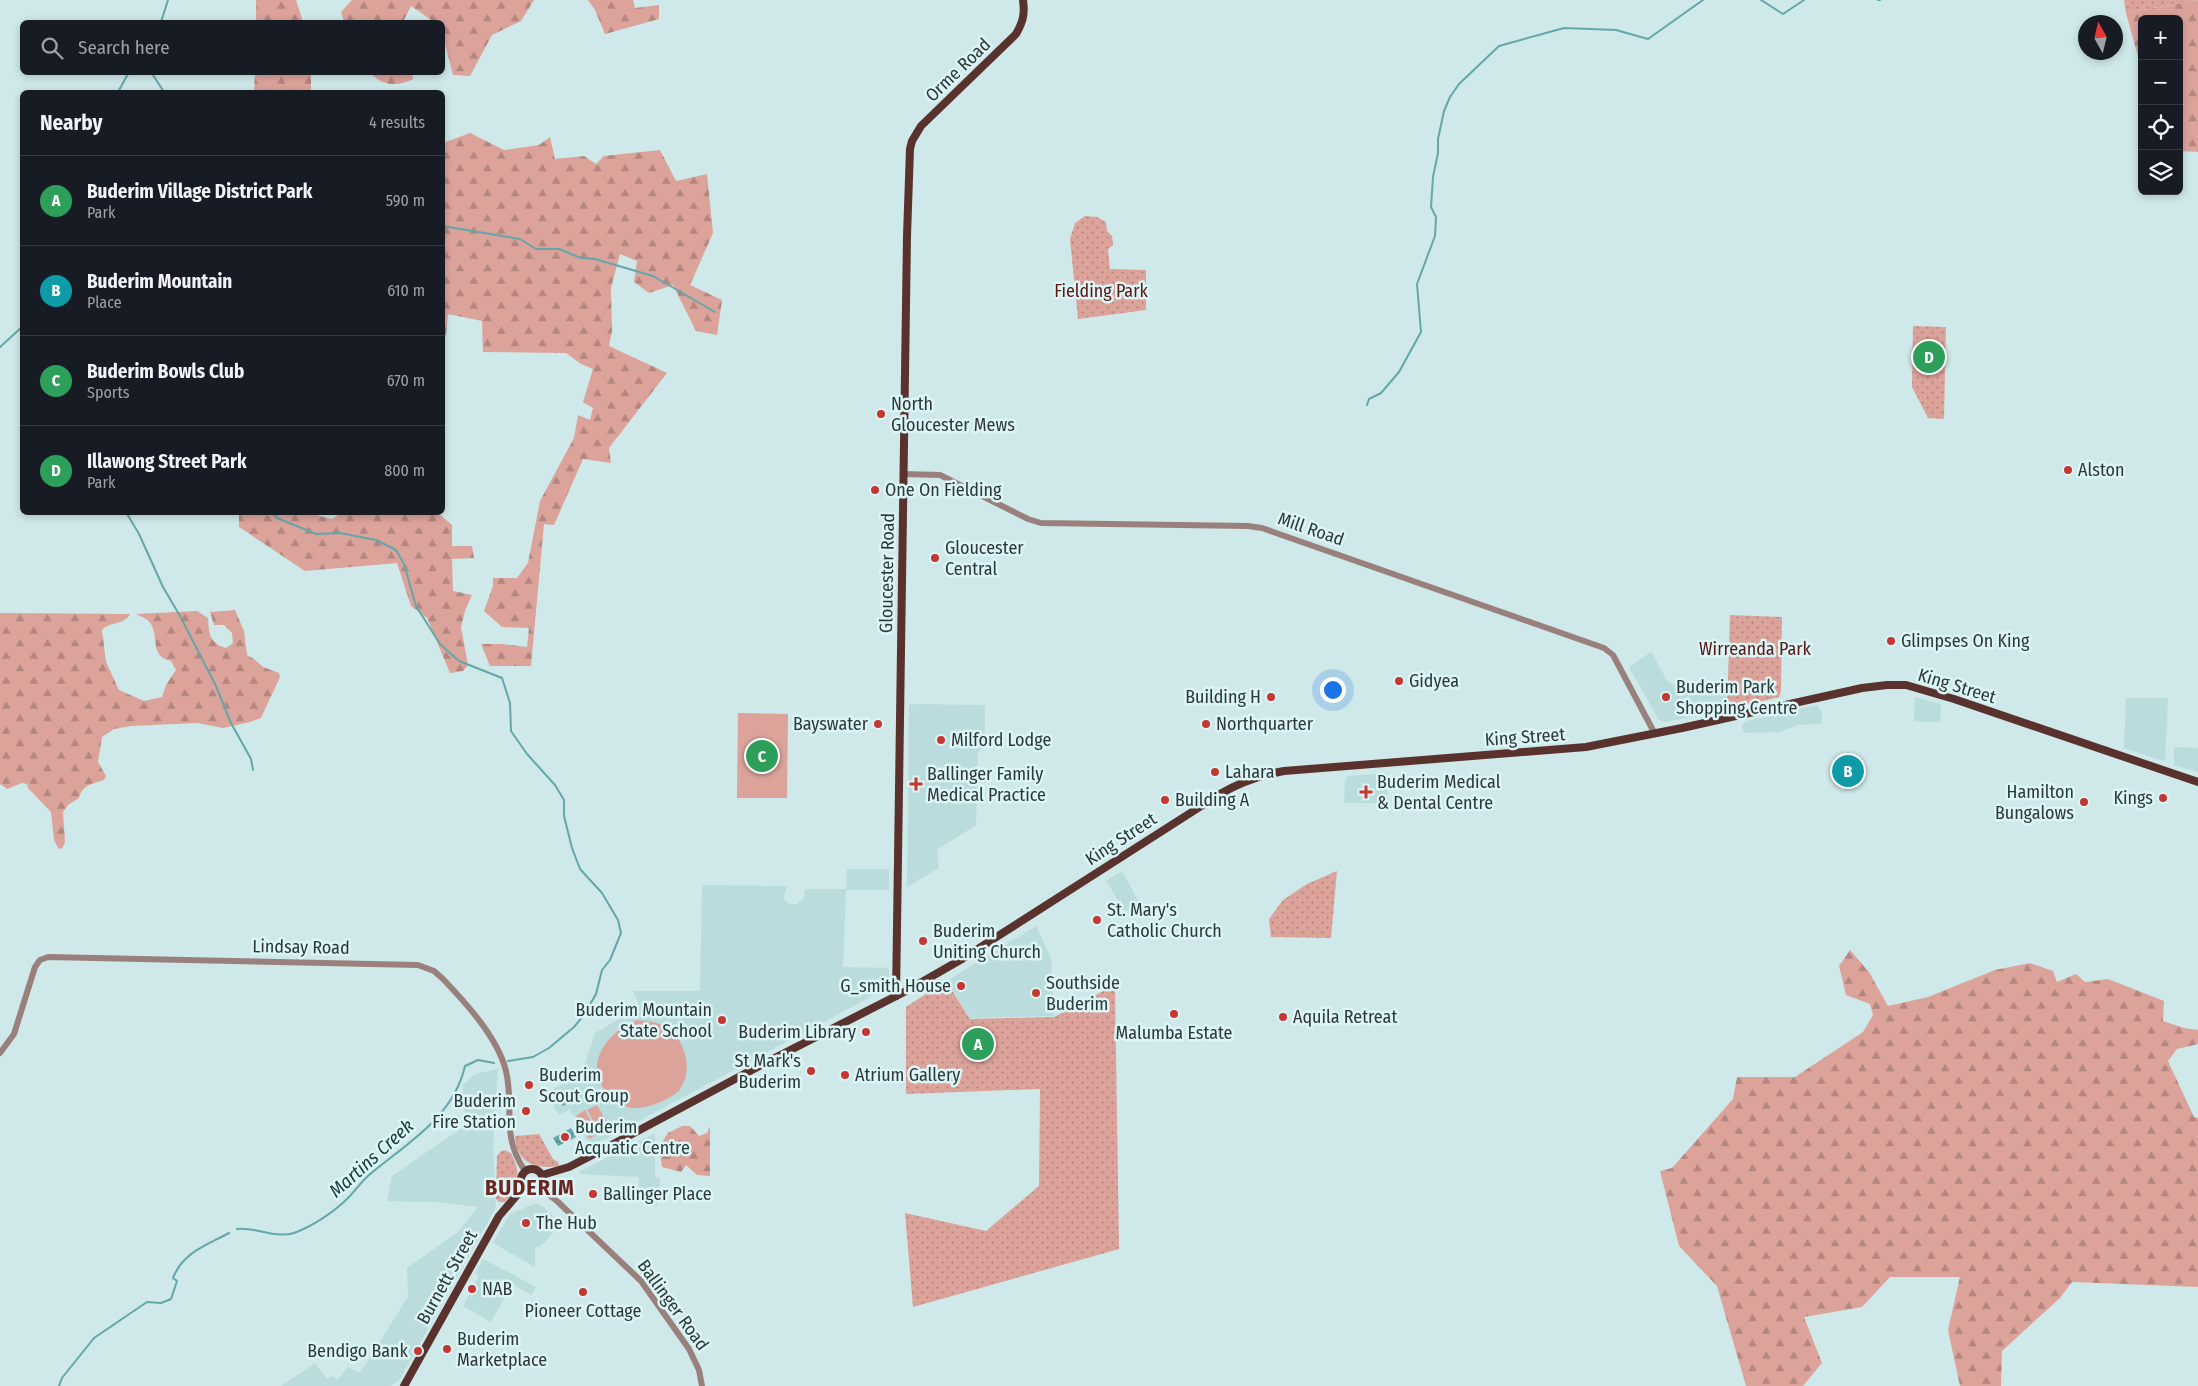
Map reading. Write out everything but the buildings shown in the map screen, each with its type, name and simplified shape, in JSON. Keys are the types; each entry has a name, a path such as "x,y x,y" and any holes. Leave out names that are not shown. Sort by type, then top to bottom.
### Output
{"main road":[{"name":"Orme Road","path":"910,150 912,141 921,126 1016,34 1022,24 1025,12 1023,0"},
{"name":"Gloucester Road","path":"896,996 910,150"},
{"name":"King Street","path":"542,1175 569,1167 604,1150 896,996 962,959 1220,794 1251,778 1284,770 1586,747 1655,734 1862,688 1906,685 1954,699 2198,782"},
{"path":"533,1169 542,1175 543,1183 540,1188 531,1192 523,1188 521,1180 525,1172 533,1169"},
{"name":"Burnett Street","path":"404,1386 499,1216 523,1188"}],"street":[{"name":"Mill Road","path":"904,474 940,476 1028,519 1041,522 1248,526 1271,531 1604,648 1613,655 1655,734"},
{"name":"Lindsay Road","path":"0,1053 14,1034 35,967 40,960 48,957 418,965 434,971 443,979 499,1050 506,1073 511,1142 525,1172"},
{"name":"Ballinger Road","path":"540,1188 558,1202 638,1277 689,1349 700,1370 702,1386"}],"shaded area":[{"path":"1651,652 1668,682 1682,689 1728,680 1727,710 1666,722 1659,720 1629,667"},
{"path":"1915,697 1941,704 1940,722 1914,721"},
{"path":"2126,698 2168,698 2165,760 2163,761 2124,748"},
{"path":"909,704 985,705 985,747 978,752 976,825 937,850 939,868 907,887"},
{"path":"1817,705 1822,714 1822,722 1820,724 1797,725 1780,732 1744,733 1742,725 1747,721"},
{"path":"2174,747 2198,748 2198,772 2174,765"},
{"name":"Buderim Medical & Dental Centre","path":"1388,773 1387,803 1344,803 1345,781 1348,776"},
{"name":"Buderim Mountain State School","path":"847,869 889,869 889,890 846,890 843,967 889,968 889,987 590,1147 570,1109 559,1115 546,1093 582,1073 595,1033 640,1007 633,991 700,991 702,885 787,886 783,899 789,904 797,904 804,898 805,889 846,889"},
{"path":"1122,871 1140,904 1125,911 1106,881"},
{"path":"1036,926 1051,958 1054,1016 970,1018 947,981"},
{"path":"498,1069 493,1146 496,1207 400,1379 391,1386 281,1386 315,1363 327,1379 333,1376 337,1380 348,1367 360,1373 408,1297 407,1268 458,1232 478,1207 438,1202 387,1201 392,1176 469,1123 463,1106 463,1085 475,1074"},
{"path":"655,1133 655,1178 660,1178 657,1207 652,1203 638,1203 639,1177 581,1174 579,1172"},
{"name":"The Hub","path":"536,1203 542,1206 561,1224 541,1246 535,1247 535,1267 493,1243 510,1214"},
{"path":"483,1259 536,1287 531,1295 512,1284 491,1322 463,1306 479,1276 475,1274"}],"green space":[{"path":"256,0 296,0 302,20 256,20"},
{"path":"352,0 534,0 521,21 492,35 470,76 453,75 445,44 445,20 431,20 411,6 404,20 343,20 341,12"},
{"path":"588,0 633,0 635,8 659,5 659,19 605,34 595,10"},
{"path":"2124,0 2198,0 2126,13"},
{"path":"2198,0 2198,152 2183,151 2183,15 2138,15 2138,56 2126,13"},
{"path":"255,75 311,75 311,90 254,90"},
{"path":"373,75 412,75 413,79 407,82 390,84 380,81"},
{"path":"470,133 504,150 539,145 550,137 555,159 584,156 596,164 604,156 660,150 676,181 707,174 713,233 690,285 722,300 717,335 696,331 673,285 649,293 634,282 637,261 620,254 611,288 612,331 609,346 667,373 609,448 611,463 583,459 554,525 544,524 531,666 490,666 481,644 527,647 529,628 502,627 484,611 493,586 493,578 517,578 528,563 540,501 574,438 578,415 590,420 593,408 583,402 593,369 581,364 566,353 483,352 482,321 448,314 445,337 445,142"},
{"name":"Fielding Park","path":"1085,216 1097,217 1106,222 1107,231 1112,236 1113,245 1108,249 1110,269 1146,270 1146,310 1078,319 1070,239 1075,223"},
{"path":"1097,281 1103,287 1097,293 1091,287"},
{"path":"1913,326 1946,327 1944,419 1928,418 1912,387"},
{"path":"239,515 316,515 332,519 338,515 440,515 452,525 452,546 472,546 474,558 452,559 453,591 472,595 461,627 468,665 463,671 450,673 427,618 411,606 397,563 305,571 239,527"},
{"path":"235,610 244,631 247,655 263,667 279,673 280,677 261,718 223,728 197,723 131,726 114,729 102,737 98,762 106,776 104,780 82,790 79,798 68,805 63,812 65,842 62,849 58,848 54,840 51,812 28,788 27,784 22,783 7,789 0,784 0,613 130,614 124,620 109,625 102,630 106,662 119,690 144,701 162,697 166,685 176,670 171,661 160,656 151,624 145,618 136,614 197,611 208,618 213,640 226,648 233,643 232,633 224,625 214,625 210,612"},
{"name":"Wirreanda Park","path":"1730,615 1782,617 1781,692 1779,697 1727,710"},
{"path":"738,713 788,714 787,798 737,798"},
{"path":"1337,871 1331,938 1271,937 1269,919 1283,900 1307,884"},
{"path":"1850,950 1869,972 1888,1006 1928,997 1995,970 2030,963 2053,971 2057,982 2076,974 2085,982 2108,979 2164,1001 2163,1021 2184,1028 2198,1030 2198,1044 2177,1049 2168,1061 2194,1117 2198,1118 2198,1287 2072,1282 2060,1298 2002,1351 2001,1386 1960,1386 1948,1330 1960,1277 1890,1277 1862,1307 1804,1317 1822,1363 1803,1386 1746,1386 1717,1286 1679,1246 1660,1171 1672,1168 1733,1099 1737,1077 1795,1077 1863,1032 1873,1015 1870,1004 1846,995 1839,966"},
{"path":"946,981 970,1019 1054,1017 1115,985 1119,1249 913,1307 905,1213 986,1231 1039,1186 1040,1089 906,1094 906,1007"},
{"path":"638,1020 660,1024 673,1033 683,1047 687,1064 684,1081 676,1093 667,1099 643,1108 623,1105 611,1097 599,1079 597,1068 599,1057 610,1038 628,1024"},
{"path":"597,1105 610,1128 600,1133 587,1110"},
{"path":"585,1110 598,1134 589,1139 576,1116"},
{"path":"682,1126 690,1126 699,1136 707,1133 710,1126 710,1176 697,1175 686,1165 681,1172 662,1167 659,1147 668,1133"},
{"path":"539,1134 559,1166 542,1167 535,1165 523,1158 519,1152 515,1136"},
{"path":"505,1150 511,1153 514,1160 517,1179 510,1196 505,1202 499,1202 496,1199 497,1156 501,1151"}],"water":[{"path":"576,1087 581,1096 563,1106 558,1097"},
{"name":"Buderim Acquatic Centre","path":"571,1128 576,1137 558,1146 553,1138"}],"waterway":[{"name":"Martins Creek","path":"162,20 168,0"},
{"path":"1367,405 1369,399 1381,393 1399,372 1421,332 1417,284 1435,236 1436,217 1431,207 1438,139 1444,111 1450,97 1459,84 1499,46 1564,28 1616,30 1648,39 1703,0"},
{"path":"1761,0 1783,14 1804,0"},
{"name":"Martins Creek","path":"119,90 127,75"},
{"path":"153,75 163,90"},
{"path":"445,226 520,239 536,249 559,249 581,258 595,259 653,276 715,312"},
{"path":"0,347 20,329"},
{"path":"128,515 139,534 163,587 216,686 231,723 251,759 253,770"},
{"name":"Martins Creek","path":"274,515 277,518 316,534 340,533 376,540 396,550 404,564 416,606 440,644 459,661 502,678 510,703 511,731 527,754 555,785 564,800 564,816 572,848 580,869 602,893 618,920 621,933 610,960 602,970 596,994 584,1015 574,1027 549,1048 533,1057 508,1061"},
{"name":"Martins Creek","path":"237,1229 287,1234 308,1227 323,1218 351,1195 369,1175 427,1128 450,1100 459,1084 465,1066 478,1060 494,1063"},
{"name":"Martins Creek","path":"59,1386 62,1378 94,1338 147,1302 161,1303 171,1299 177,1281 173,1278 183,1262 197,1250 229,1233"}],"place":[{"name":"Illawong Street Park","path":"1929,357"},
{"name":"North Gloucester Mews","path":"881,414"},
{"name":"Alston","path":"2068,470"},
{"name":"One On Fielding","path":"875,490"},
{"name":"Gloucester Central","path":"935,558"},
{"name":"Glimpses On King","path":"1891,641"},
{"name":"Gidyea","path":"1399,681"},
{"name":"Building H","path":"1271,697"},
{"name":"Buderim Park Shopping Centre","path":"1666,697"},
{"name":"Bayswater","path":"878,724"},
{"name":"Northquarter","path":"1206,724"},
{"name":"Milford Lodge","path":"941,740"},
{"name":"Buderim Bowls Club","path":"762,756"},
{"name":"Buderim Mountain","path":"1848,771"},
{"name":"Lahara","path":"1215,772"},
{"name":"Ballinger Family Medical Practice","path":"916,784"},
{"name":"Buderim Medical & Dental Centre","path":"1366,792"},
{"name":"Kings","path":"2163,798"},
{"name":"Building A","path":"1165,800"},
{"name":"Hamilton Bungalows","path":"2084,802"},
{"name":"St. Mary's Catholic Church","path":"1097,920"},
{"name":"Buderim Uniting Church","path":"923,941"},
{"name":"G_smith House","path":"961,986"},
{"name":"Southside Buderim","path":"1036,993"},
{"name":"Malumba Estate","path":"1174,1014"},
{"name":"Aquila Retreat","path":"1283,1017"},
{"name":"Buderim Mountain State School","path":"722,1020"},
{"name":"Buderim Library","path":"866,1032"},
{"name":"Buderim Village District Park","path":"978,1044"},
{"name":"St Mark's Buderim","path":"811,1071"},
{"name":"Atrium Gallery","path":"845,1075"},
{"name":"Buderim Scout Group","path":"529,1085"},
{"name":"Buderim Fire Station","path":"526,1111"},
{"name":"Buderim Acquatic Centre","path":"565,1137"},
{"name":"Ballinger Place","path":"593,1194"},
{"name":"The Hub","path":"526,1223"},
{"name":"NAB","path":"472,1289"},
{"name":"Pioneer Cottage","path":"583,1292"},
{"name":"Buderim Marketplace","path":"447,1349"},
{"name":"Bendigo Bank","path":"418,1351"}],"district":[{"name":"BUDERIM","path":"530,1187"}]}
